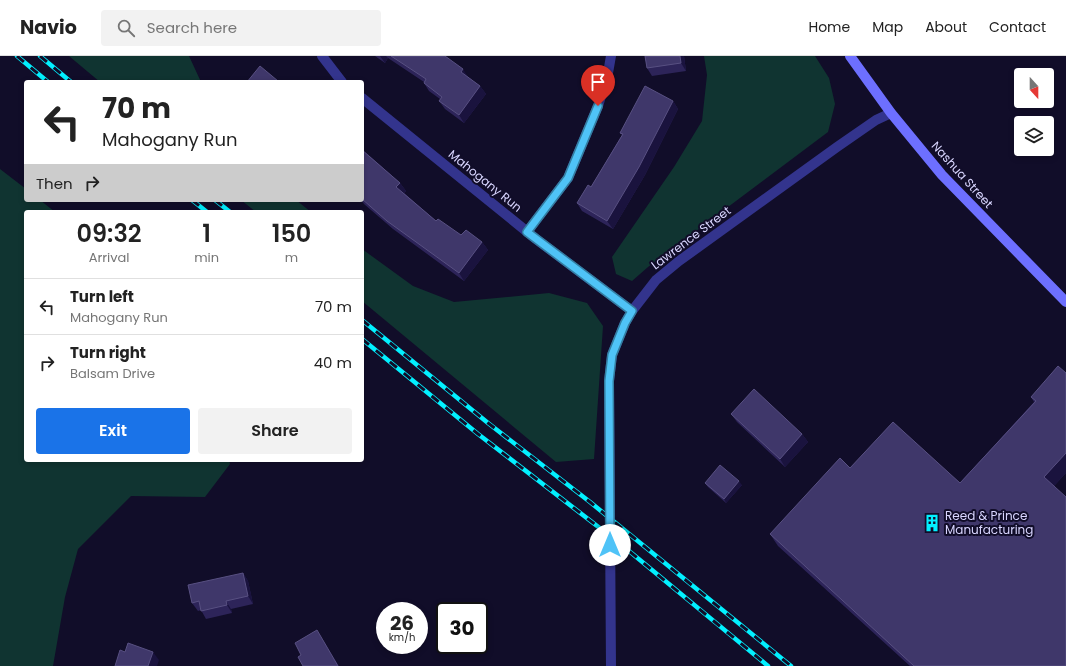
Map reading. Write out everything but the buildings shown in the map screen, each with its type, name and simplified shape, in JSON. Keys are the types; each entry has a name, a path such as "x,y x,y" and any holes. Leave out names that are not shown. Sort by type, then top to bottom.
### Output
{"main road":[{"name":"Nashua Street","path":"850,56 891,113 942,174 1066,302"}],"street":[{"path":"322,56 340,80"},
{"path":"527,232 568,178 598,106 611,56"},
{"name":"Mahogany Run","path":"364,100 527,232 632,311"},
{"name":"Lawrence Street","path":"611,666 609,381 612,355 625,323 632,311 656,280 679,261 850,138 876,120 891,113"}],"green space":[{"path":"69,56 189,56 200,80 98,80"},
{"path":"704,56 815,56 829,78 835,104 828,132 648,267 632,281 616,274 612,257 674,167 702,121 707,75"},
{"path":"0,169 24,187 24,202 42,202 52,210 24,210 24,462 230,462 230,464 205,497 131,496 78,549 65,597 53,666 0,666"},
{"path":"244,202 298,202 308,210 254,210"},
{"path":"364,250 413,286 454,302 549,293 587,303 603,326 594,459 556,462 364,303"}],"railway":[{"path":"17,56 46,80"},
{"path":"40,56 69,80"},
{"path":"194,202 204,210"},
{"path":"218,202 228,210"},
{"path":"364,322 488,423 590,502 791,666"},
{"path":"364,341 478,434 623,546 768,666"}],"place":[{"name":"Reed & Prince Manufacturing","path":"932,523"}],"route":[{"path":"598,106 568,178 527,232 632,311 625,323 612,355 609,381 610,545"}]}
